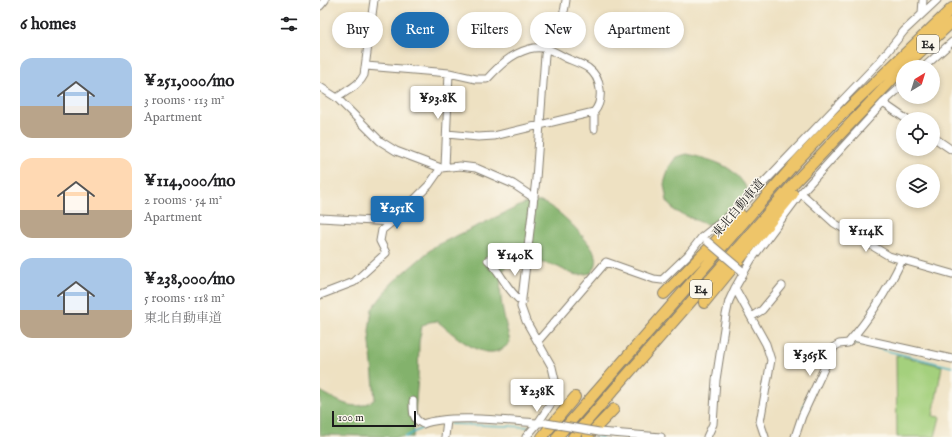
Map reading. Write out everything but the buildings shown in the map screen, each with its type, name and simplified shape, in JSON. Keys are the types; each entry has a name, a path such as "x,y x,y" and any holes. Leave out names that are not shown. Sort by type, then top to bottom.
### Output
{"highway":[{"name":"東北自動車道","path":"557,437 797,161 873,83 952,8"},
{"name":"東北自動車道","path":"912,60 952,22"},
{"name":"東北自動車道","path":"573,437 763,218 896,76"},
{"path":"704,303 770,223 832,143"},
{"path":"664,294 797,161"},
{"path":"542,437 575,397"},
{"path":"587,437 614,409"}],"street":[{"path":"320,6 325,0"},
{"path":"338,98 344,92 360,83 366,66 374,0"},
{"path":"565,12 566,0"},
{"path":"922,0 922,13"},
{"path":"538,341 606,262 654,279 662,280 704,239 740,207 880,61 922,13 937,0"},
{"path":"932,60 952,42"},
{"path":"366,66 449,73 476,79 487,79 506,60 518,52 538,48"},
{"path":"526,437 558,393 552,367 526,320 521,307 534,198 541,125 541,91 546,48"},
{"path":"447,134 478,137 494,136 594,112 599,106 601,98 600,87 593,73 588,68 548,48"},
{"path":"320,295 354,282 386,253 380,241 382,230 429,185 443,168 447,134 449,73"},
{"path":"320,87 338,98 380,141 396,151 443,168 460,166 476,168 513,184 534,198"},
{"path":"707,437 713,424 716,380 726,315 729,301 742,272 784,213 883,103 896,91"},
{"path":"883,103 896,112"},
{"path":"594,112 594,130"},
{"path":"940,142 952,150"},
{"path":"801,194 834,223 889,256 952,274"},
{"path":"320,218 392,222"},
{"path":"704,239 742,272"},
{"path":"488,260 494,266 511,294 522,302"},
{"path":"851,340 861,329 885,294 902,260"},
{"path":"751,317 762,310 782,286"},
{"path":"735,288 766,344 771,360 760,422 765,437"},
{"path":"795,437 802,416 834,347 839,344 851,340 952,359"},
{"path":"413,401 413,416 417,421 423,424 447,421 535,426 546,423 603,434 662,437"},
{"path":"446,434 447,421"}],"green space":[{"path":"687,154 725,166 739,177 751,196 737,215 724,224 705,224 675,211 667,201 664,184 669,167 676,157"},
{"path":"528,202 541,202 548,205 564,217 580,233 596,256 596,265 591,273 575,275 556,266 539,262 528,260 513,261 506,267 502,275 500,286 503,311 510,342 501,349 492,352 482,351 472,347 437,321 429,322 422,326 419,342 418,377 413,437 320,435 320,391 340,402 354,406 368,403 375,399 369,331 372,309 392,283 435,246"},
{"path":"896,355 942,366 933,416 940,417 935,437 897,437"}],"waterway":[{"path":"852,342 952,367"},
{"path":"803,407 811,389"},
{"path":"450,424 532,427"},
{"path":"405,437 424,427"},
{"path":"595,436 602,437"}]}
